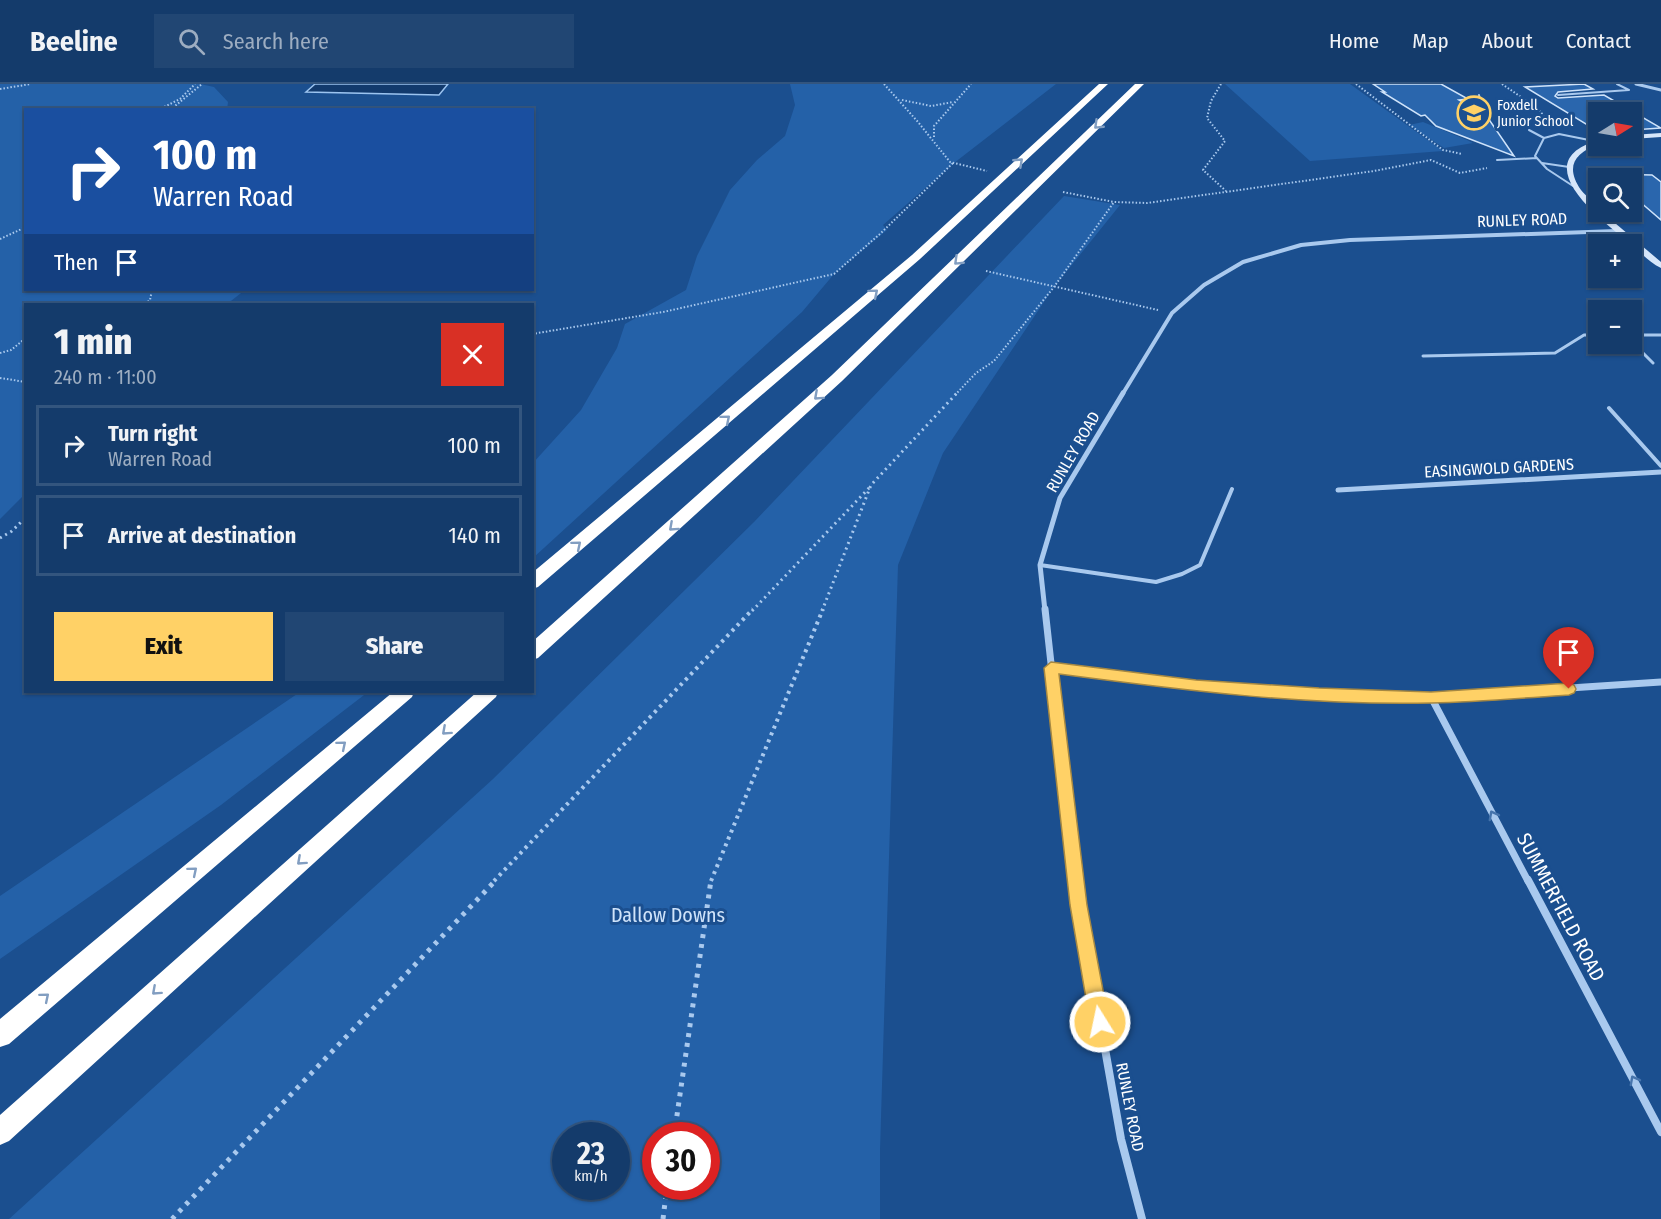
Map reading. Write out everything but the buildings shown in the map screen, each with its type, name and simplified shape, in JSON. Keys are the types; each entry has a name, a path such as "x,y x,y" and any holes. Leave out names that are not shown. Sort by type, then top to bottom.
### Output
{"highway":[{"path":"534,581 916,258 1104,84"},
{"path":"534,651 837,378 1140,84"},
{"path":"0,1035 404,693"},
{"path":"0,1132 488,693"}],"street":[{"path":"1636,84 1661,90"},
{"path":"1642,136 1661,135"},
{"path":"1588,146 1574,156 1569,167 1573,186 1617,231 1657,259 1661,266"},
{"name":"RUNLEY ROAD","path":"1142,1219 1121,1138 1078,905 1051,668 1040,565 1060,498 1172,313 1204,285 1243,262 1301,245 1362,239 1617,231"},
{"name":"EASINGWOLD GARDENS","path":"1338,490 1661,472"},
{"path":"1051,668 1196,686 1319,694 1431,697 1661,682"},
{"name":"SUMMERFIELD ROAD","path":"1431,697 1661,1132"}],"lane":[{"path":"1558,95 1629,90 1617,84"},
{"path":"1479,94 1480,100 1486,106"},
{"path":"1529,130 1544,138 1559,134 1588,140"},
{"path":"1544,138 1535,156 1540,163 1573,186"},
{"path":"1497,160 1537,158"},
{"path":"1540,163 1569,167"},
{"path":"1642,334 1661,334"},
{"path":"1423,356 1555,353 1584,335 1588,335"},
{"path":"1642,352 1653,363"},
{"path":"1609,408 1661,466"},
{"path":"1040,565 1156,582 1182,574 1200,565 1232,489"}],"path":[{"path":"0,89 31,84"},
{"path":"162,108 180,99 195,84"},
{"path":"174,108 202,84"},
{"path":"884,84 901,100 953,163 988,172"},
{"path":"934,138 934,126 971,84"},
{"path":"1221,84 1211,101 1207,118 1225,141 1203,170 1227,192"},
{"path":"1356,84 1443,150 1462,154"},
{"path":"1502,84 1537,108 1556,129"},
{"path":"901,100 931,106 954,102"},
{"path":"1063,192 1114,202 1147,203 1374,171 1431,160 1460,173 1489,168"},
{"path":"534,334 663,312 834,274 881,233 953,163"},
{"path":"172,1219 976,373 994,362 1054,287 1114,202"},
{"path":"0,239 24,228"},
{"path":"986,271 1172,313"},
{"path":"0,353 11,350 24,340"},
{"path":"0,378 24,382"},
{"path":"677,1122 710,883 872,485"},
{"path":"0,538 12,531 24,519"},
{"path":"663,1219 665,1200"}],"green space":[{"path":"0,84 200,84 214,87 228,102 227,108 24,108 24,291 244,291 228,303 24,303 24,495 0,519"},
{"path":"790,84 1056,84 954,163 883,225 887,230 834,274 802,312 534,557 534,462 581,410 617,348 625,324 686,290 697,256 730,190 757,160 785,136 795,105"},
{"path":"1225,84 1350,84 1443,151 1310,161"},
{"path":"1423,122 1473,143 1444,148 1409,125"},
{"name":"Dallow Downs","path":"1064,196 1120,205 1054,287 943,453 898,565 880,1150 880,1219 9,1219 493,779 754,522"},
{"path":"299,693 367,693 221,805 0,959 0,896"}],"shaded area":[{"path":"315,84 448,84 439,95 306,92"}],"place":[{"name":"Foxdell Junior School","path":"1474,113"}],"route":[{"path":"1100,1022 1078,905 1051,668 1196,686 1319,694 1431,697 1569,689"}]}
